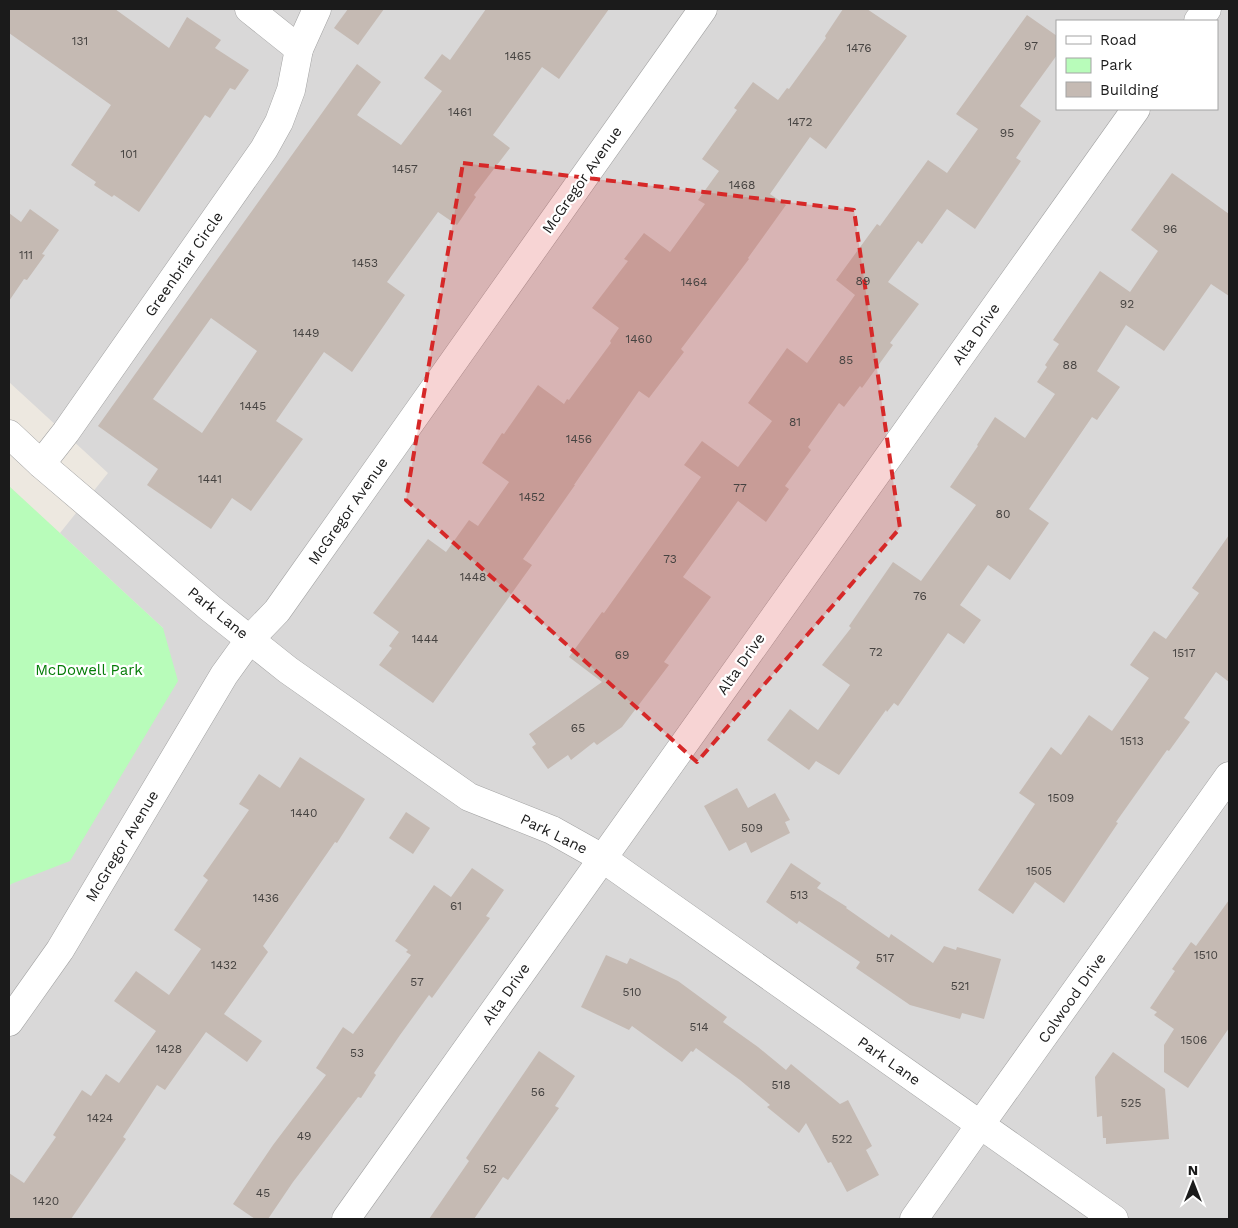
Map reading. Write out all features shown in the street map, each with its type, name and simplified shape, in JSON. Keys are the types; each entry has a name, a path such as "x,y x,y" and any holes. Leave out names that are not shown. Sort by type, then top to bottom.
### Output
{"street":[{"path":"249,9 299,49"},
{"name":"Greenbriar Circle","path":"41,464 66,432 264,150 279,122 291,90 299,49 317,9"},
{"name":"McGregor Avenue","path":"9,1022 60,950 224,675 250,639 277,611 703,9"},
{"path":"1199,20 1207,9"},
{"name":"Alta Drive","path":"346,1219 1135,110"},
{"name":"Park Lane","path":"9,434 41,464 210,608 288,670 469,797 552,830 602,858 1114,1219"},
{"name":"Colwood Drive","path":"914,1219 1229,776"}],"highlighted area":[{"path":"463,163 854,210 900,528 697,762 406,500"}],"shaded area":[{"path":"9,9 1229,9 1229,1219 9,1219 9,887 163,628 60,533 108,473 9,382"}],"green space":[{"name":"McDowell Park","path":"9,486 163,628 178,681 70,861 11,884 9,887"}],"building":[{"path":"9,9 115,9 169,48 187,17 221,40 215,48 249,70 235,90 230,88 210,118 205,115 139,212 114,195 112,197 94,185 96,182 71,165 111,105 9,33"},
{"path":"348,9 384,9 358,45 334,28"},
{"path":"486,9 609,9 559,79 542,67 493,135 510,148 474,195 476,197 457,225 438,212 387,282 405,295 352,372 324,352 276,421 303,439 251,511 232,498 211,529 147,485 158,469 98,426 357,64 381,82 357,115 401,145 442,91 424,78 442,54 450,60","holes":["211,318 257,351 202,433 153,399"]},
{"path":"843,9 867,9 907,36 826,149 810,137 770,194 786,205 749,259 681,349 684,352 649,398 639,391 523,559 532,565 433,703 379,665 392,648 389,646 399,632 373,613 428,539 446,552 469,520 478,526 509,482 482,463 502,433 504,434 538,385 564,404 567,399 569,400 611,343 610,341 619,328 592,308 628,261 624,259 644,233 670,252 705,204 698,200 719,171 702,159 737,110 734,108 753,82 778,100 787,88 789,89 826,38 825,36"},
{"path":"1027,15 1056,35 1056,56 1020,106 1041,121 1016,158 1021,161 975,229 947,209 922,244 918,241 888,282 919,304 890,343 893,345 862,388 860,386 844,407 839,403 808,447 811,450 785,486 789,489 766,522 738,501 683,577 711,597 664,662 669,665 622,727 597,745 594,742 571,760 568,755 548,769 532,747 536,744 529,734 602,682 569,657 602,612 604,613 701,477 684,465 702,441 738,467 772,421 748,403 787,348 807,363 855,295 836,280 877,224 880,226 928,160 947,173 978,129 956,114"},
{"path":"1172,173 1229,214 1229,296 1211,284 1164,351 1126,325 1097,371 1120,387 1097,420 1092,417 1029,509 1049,523 1010,580 988,565 960,605 981,620 964,644 948,633 898,706 894,703 887,712 886,710 839,775 816,761 809,770 767,740 790,709 818,730 850,685 822,665 851,628 849,626 893,562 921,581 976,505 950,487 995,417 1025,438 1055,394 1037,382 1047,367 1045,365 1059,344 1053,340 1100,271 1130,292 1158,251 1131,230"},
{"path":"30,209 59,230 42,254 45,255 27,280 24,279 9,301 9,213 21,222"},
{"path":"1229,535 1229,682 1216,672 1184,718 1190,722 1169,751 1167,750 1116,822 1118,823 1064,903 1035,882 1013,914 978,890 1035,804 1019,793 1051,747 1061,755 1089,715 1112,731 1149,678 1130,665 1154,631 1166,639 1199,593 1192,588"},
{"path":"300,757 365,799 337,843 335,842 263,946 268,952 224,1014 262,1041 247,1062 206,1032 165,1090 157,1085 123,1137 126,1139 71,1219 9,1219 9,1173 24,1183 56,1137 53,1135 82,1090 91,1096 106,1074 119,1083 156,1031 114,1001 136,971 169,995 201,949 174,930 208,880 203,876 249,810 239,804 259,774 280,788"},
{"path":"737,788 748,808 775,793 790,820 785,822 790,833 751,853 746,842 729,851 704,806"},
{"path":"406,812 430,828 413,854 389,838"},
{"path":"791,863 821,883 817,888 847,907 889,938 891,934 933,963 944,946 956,950 957,947 1001,959 984,1019 962,1013 960,1019 910,1005 856,968 860,962 799,921 797,924 766,902"},
{"path":"472,868 504,890 486,916 490,918 432,998 429,995 374,1073 376,1075 361,1098 358,1097 293,1182 268,1219 255,1219 233,1204 273,1145 326,1075 316,1068 343,1027 353,1034 411,955 406,952 408,950 395,941 434,885 451,897"},
{"path":"1229,900 1229,1028 1188,1088 1164,1072 1164,1045 1174,1029 1154,1015 1157,1012 1150,1008 1175,971 1172,969 1191,942 1196,946"},
{"path":"606,955 627,964 630,958 678,981 727,1017 723,1022 786,1070 791,1064 840,1104 848,1100 872,1146 866,1150 879,1175 847,1192 831,1162 828,1163 806,1123 799,1133 767,1107 770,1105 740,1080 696,1048 682,1062 632,1026 629,1030 581,1007"},
{"path":"539,1051 575,1076 555,1106 559,1108 508,1180 503,1177 474,1219 429,1219 469,1161 466,1158"},
{"path":"1113,1052 1165,1089 1169,1139 1106,1144 1106,1138 1103,1138 1102,1116 1097,1117 1095,1077"}]}
